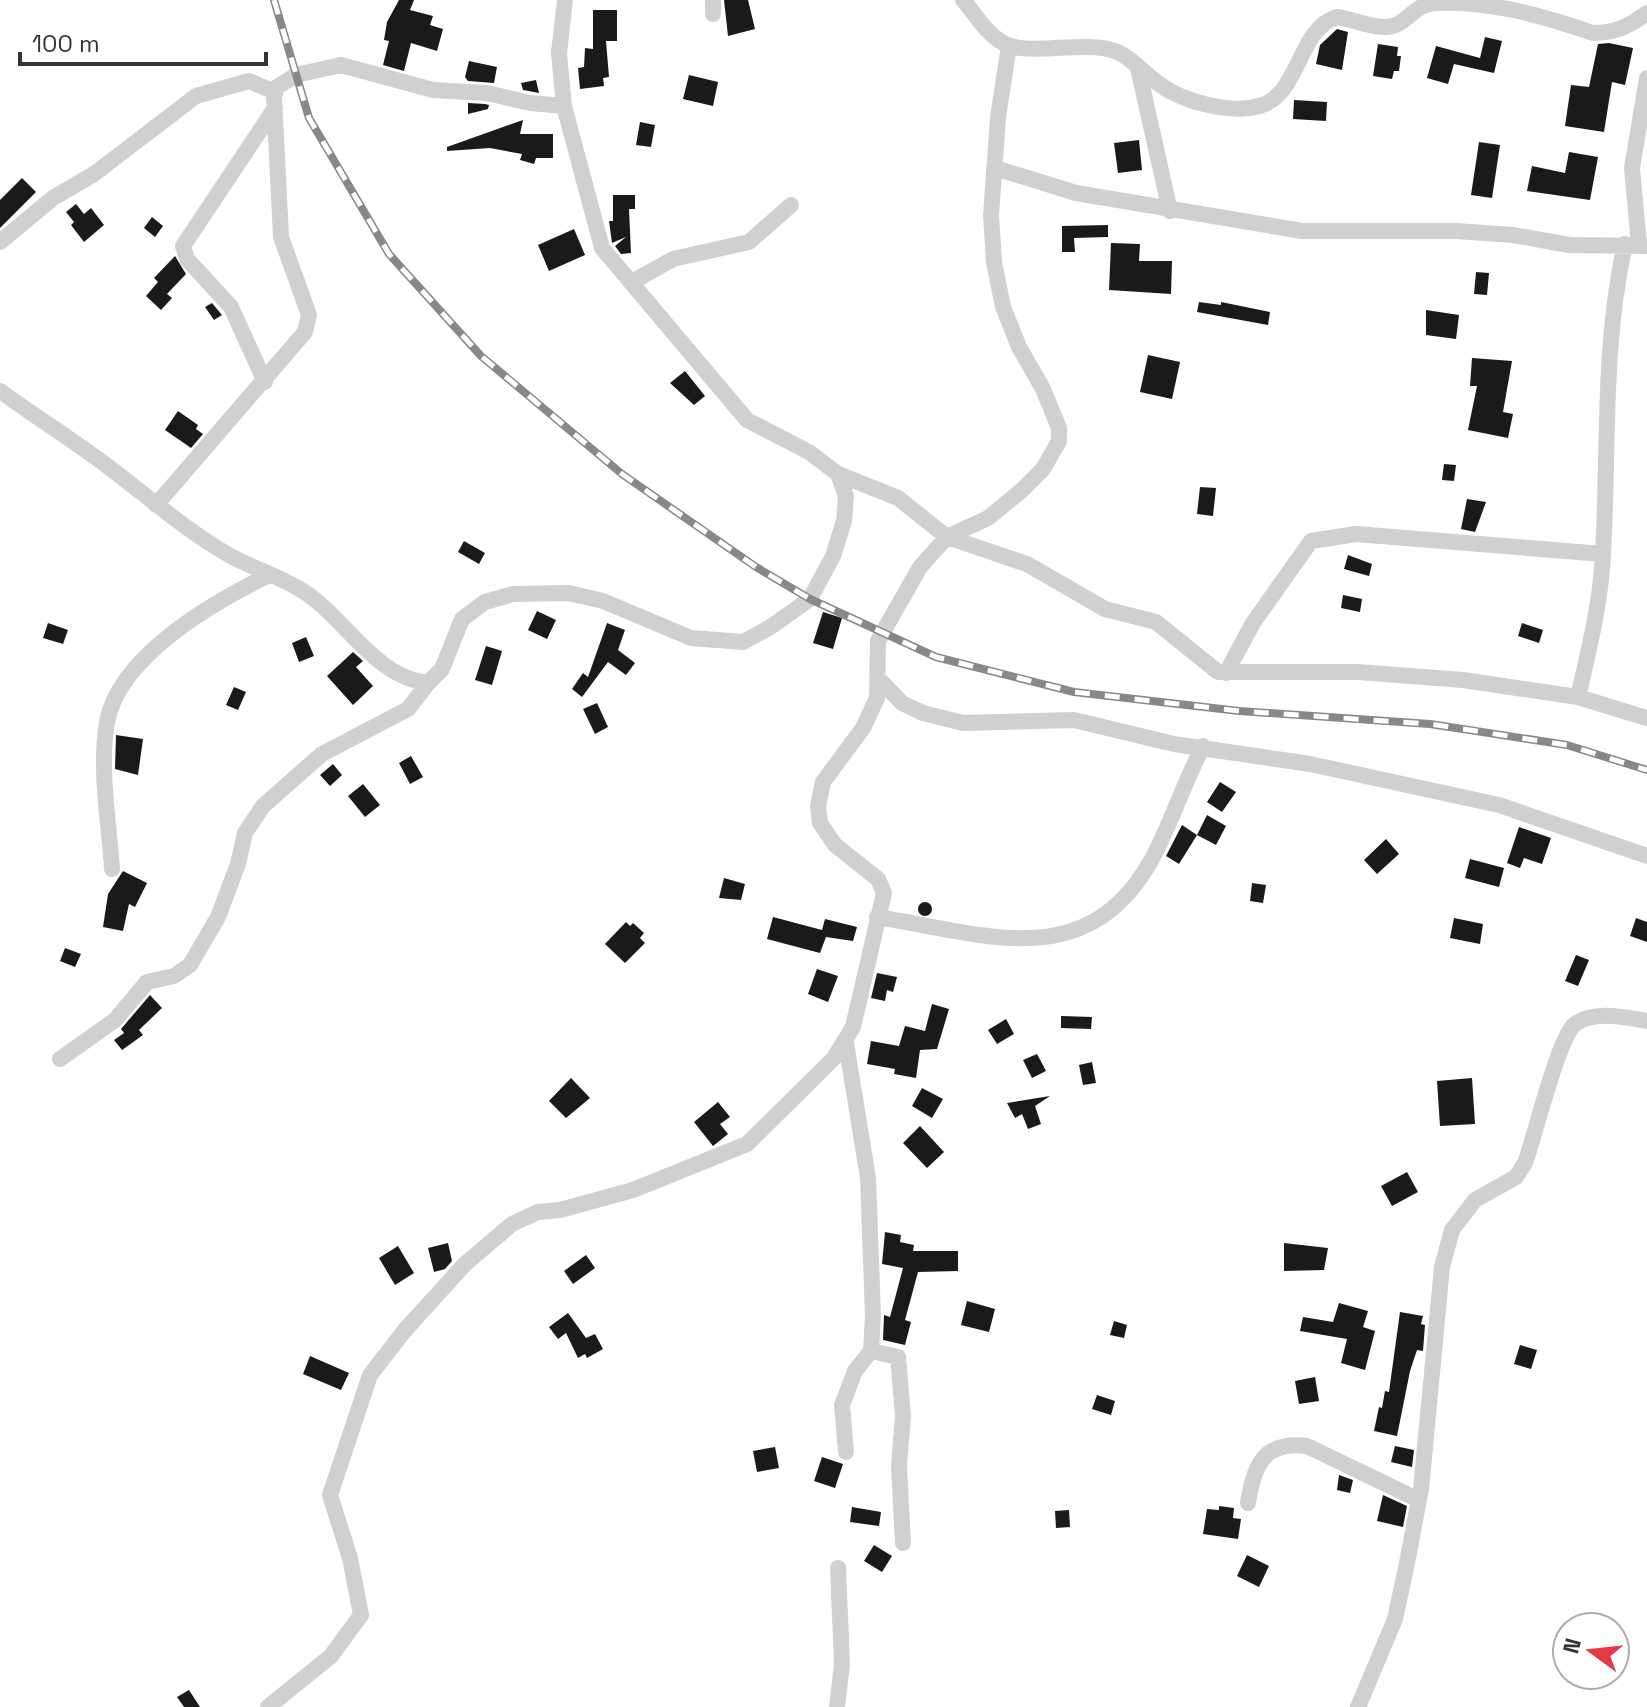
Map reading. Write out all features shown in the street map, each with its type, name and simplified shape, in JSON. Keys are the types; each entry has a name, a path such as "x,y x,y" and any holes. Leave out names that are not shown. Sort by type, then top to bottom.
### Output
{"street":[{"path":"565,0 559,53 564,106 598,239 616,268 632,282 747,420 809,452 838,474 898,498 947,537 1027,564 1105,609 1156,622 1185,643 1208,667 1226,673 1397,674 1578,697 1647,718"},
{"path":"963,0 993,37 1009,46 1114,51 1163,87 1192,99 1228,107 1260,106 1279,93 1327,20 1351,19 1383,28 1397,25 1420,7 1433,3 1492,3 1593,33 1624,29 1647,13"},
{"path":"846,1452 842,1405 855,1371 871,1351 873,1240 868,1178 846,1043 871,959 884,893 878,879 835,845 820,823 818,806 823,782 863,728 877,698 878,641 891,612 920,567 947,537 988,518 1021,491 1043,469 1059,441 1059,428 1043,389 1019,347 1003,307 991,215 998,117 1009,46"},
{"path":"265,382 231,307 187,259 183,246 275,100 296,75 341,65 421,87 487,93 564,106"},
{"path":"1138,68 1170,211"},
{"path":"1578,697 1597,619 1603,554 1614,293 1637,245 1632,168 1647,78"},
{"path":"0,242 53,198 94,174 196,96 249,81 275,100"},
{"path":"156,505 305,332 309,315 281,237 275,100"},
{"path":"995,168 1076,193 1302,231 1456,231 1513,235 1569,245 1637,245"},
{"path":"632,282 673,259 749,242 791,205"},
{"path":"0,391 107,465 156,505 223,552 298,587 320,603 343,629 399,674 412,681 428,683"},
{"path":"60,1059 115,1020 147,982 174,976 190,965 218,917 238,864 245,833 263,806 322,754 408,709 442,669 462,619 485,602 513,594 569,593 603,601 691,638 743,642 794,612 816,588 833,556 844,521 846,496 838,474"},
{"path":"1226,673 1253,623 1311,541 1356,534 1603,554"},
{"path":"112,869 106,796 107,723 113,704 157,644 180,625 269,575"},
{"path":"879,679 902,703 923,713 963,723 1074,720 1174,744 1203,746 1469,797 1647,856"},
{"path":"877,917 1036,940 1081,931 1131,892 1174,817 1186,779 1203,746"},
{"path":"1365,1703 1368,1676 1395,1619 1419,1500 1442,1267 1452,1230 1475,1200 1516,1177 1525,1163 1558,1053 1567,1033 1577,1023 1592,1017 1647,1021"},
{"path":"268,1707 331,1656 361,1615 350,1558 330,1495 370,1375 405,1330 465,1264 512,1224 538,1212 560,1210 633,1190 747,1144 846,1043"},
{"path":"871,1351 898,1357 903,1416 899,1466 903,1543"},
{"path":"1248,1503 1250,1486 1267,1454 1275,1446 1288,1443 1307,1446 1419,1500"},
{"path":"837,1707 842,1664 838,1568"}],"building":[{"path":"399,0 414,0 410,10 433,16 430,25 443,29 437,51 411,43 404,71 383,65 389,41 384,40 387,22"},
{"path":"724,0 748,0 755,29 728,36"},
{"path":"593,10 617,10 617,41 606,41 609,77 603,78 604,86 580,89 578,68 584,67 585,48 593,49"},
{"path":"1337,29 1348,32 1342,70 1316,64 1320,45"},
{"path":"1485,37 1502,41 1494,73 1454,64 1448,84 1427,78 1436,46 1480,58"},
{"path":"1378,44 1398,47 1397,56 1401,56 1399,71 1394,71 1392,79 1373,76"},
{"path":"1598,44 1633,48 1625,85 1612,82 1604,132 1565,126 1571,85 1589,87"},
{"path":"469,61 497,67 494,83 468,81 465,77"},
{"path":"689,75 718,82 713,106 683,99"},
{"path":"536,80 539,93 523,90 521,83"},
{"path":"1294,100 1327,102 1326,121 1293,119"},
{"path":"468,103 489,105 488,109 468,114"},
{"path":"523,120 520,134 553,134 553,158 536,158 534,164 520,160 522,154 490,148 447,151 447,147"},
{"path":"640,122 655,125 651,147 636,145"},
{"path":"1139,140 1142,170 1118,173 1114,143"},
{"path":"1479,142 1500,145 1492,198 1471,195"},
{"path":"1569,152 1598,157 1590,200 1527,191 1532,166 1565,173"},
{"path":"22,178 36,192 0,228 0,200"},
{"path":"613,195 635,195 635,209 629,209 631,253 621,254 615,246 626,237 612,243 609,221 613,221"},
{"path":"76,204 84,214 91,208 104,225 84,242 71,225 74,222 66,212"},
{"path":"152,217 163,226 155,237 144,228"},
{"path":"1108,225 1108,237 1074,238 1075,252 1062,252 1062,226"},
{"path":"574,229 585,255 549,271 538,245"},
{"path":"1111,243 1140,244 1139,261 1172,261 1171,294 1109,290"},
{"path":"175,256 186,274 167,294 172,298 161,310 146,296 158,282 154,278"},
{"path":"1476,272 1489,273 1487,295 1474,294"},
{"path":"1199,302 1221,305 1221,302 1270,312 1268,325 1197,312"},
{"path":"212,303 222,315 214,320 205,307"},
{"path":"1426,310 1459,315 1456,339 1426,335"},
{"path":"1148,355 1180,362 1172,399 1140,392"},
{"path":"1472,358 1512,361 1503,412 1513,414 1508,438 1468,430 1477,386 1470,386"},
{"path":"685,371 705,396 694,405 670,383"},
{"path":"178,411 198,425 196,429 203,434 191,448 165,430"},
{"path":"1444,464 1456,465 1454,481 1442,480"},
{"path":"1200,487 1216,488 1213,516 1197,514"},
{"path":"1467,499 1486,502 1475,532 1461,529"},
{"path":"464,541 485,553 479,564 458,552"},
{"path":"1348,555 1372,564 1369,576 1344,569"},
{"path":"1343,595 1362,599 1360,612 1341,608"},
{"path":"537,611 556,620 547,639 528,630"},
{"path":"823,612 842,618 833,649 813,643"},
{"path":"48,623 68,630 63,644 43,638"},
{"path":"607,623 625,630 618,650 635,663 626,675 608,662 582,697 572,689 583,673 588,677"},
{"path":"1522,623 1543,630 1539,643 1518,636"},
{"path":"306,637 314,656 299,662 292,643"},
{"path":"486,646 502,651 492,685 475,680"},
{"path":"353,652 363,661 356,667 373,686 353,705 327,676"},
{"path":"234,687 246,692 238,710 226,705"},
{"path":"597,703 608,727 595,734 583,709"},
{"path":"116,735 143,739 138,775 115,769"},
{"path":"411,756 423,777 410,784 399,763"},
{"path":"333,764 342,775 330,786 320,775"},
{"path":"1220,782 1236,792 1222,812 1207,802"},
{"path":"363,784 380,805 365,817 348,796"},
{"path":"1207,815 1226,826 1216,845 1197,835"},
{"path":"1182,825 1197,835 1179,864 1166,856"},
{"path":"1519,827 1551,838 1542,864 1524,858 1520,868 1507,863"},
{"path":"1386,839 1399,854 1377,874 1364,860"},
{"path":"1470,859 1504,868 1499,887 1465,878"},
{"path":"123,871 147,883 135,907 129,904 123,931 103,927 108,894"},
{"path":"724,878 745,884 741,900 719,898"},
{"path":"1252,883 1266,885 1263,903 1250,901"},
{"path":"925,902 932,909 925,916 918,909"},
{"path":"773,917 822,930 825,919 857,927 853,941 826,937 820,953 767,939"},
{"path":"1454,918 1483,924 1480,944 1450,938"},
{"path":"1636,918 1647,922 1647,942 1630,936"},
{"path":"626,922 630,926 633,923 644,933 640,938 645,943 625,963 605,944"},
{"path":"65,948 81,954 75,967 60,961"},
{"path":"1576,955 1589,960 1578,986 1565,981"},
{"path":"817,969 838,976 828,1002 808,994"},
{"path":"877,973 897,977 893,992 887,990 885,1001 871,998"},
{"path":"150,995 162,1008 139,1030 143,1035 122,1050 114,1040 124,1033 121,1029"},
{"path":"932,1004 949,1009 937,1049 920,1050 916,1078 894,1074 895,1069 867,1064 871,1041 899,1046 905,1026 925,1031"},
{"path":"1061,1016 1092,1017 1091,1029 1061,1028"},
{"path":"1006,1019 1014,1034 997,1044 988,1030"},
{"path":"1037,1054 1046,1071 1032,1078 1023,1060"},
{"path":"1092,1062 1096,1083 1083,1085 1079,1065"},
{"path":"571,1078 590,1098 566,1118 549,1101"},
{"path":"1472,1078 1475,1124 1440,1126 1437,1081"},
{"path":"922,1088 943,1099 932,1118 912,1106"},
{"path":"1050,1096 1035,1106 1041,1124 1028,1129 1022,1114 1015,1118 1007,1103"},
{"path":"718,1102 730,1117 720,1124 728,1134 713,1146 694,1122"},
{"path":"920,1126 944,1152 927,1168 903,1143"},
{"path":"1407,1172 1418,1192 1392,1206 1381,1186"},
{"path":"885,1232 901,1235 900,1242 914,1245 913,1251 958,1251 958,1271 918,1272 905,1320 911,1322 905,1345 883,1340 884,1315 890,1317 903,1268 882,1264"},
{"path":"448,1243 452,1261 445,1269 434,1272 428,1248"},
{"path":"1284,1243 1328,1248 1324,1270 1284,1271"},
{"path":"398,1246 414,1273 395,1285 379,1258"},
{"path":"586,1255 595,1268 573,1284 564,1271"},
{"path":"967,1301 995,1309 989,1332 961,1325"},
{"path":"1339,1303 1368,1311 1363,1327 1375,1331 1365,1370 1341,1363 1347,1339 1300,1331 1303,1317 1333,1322"},
{"path":"1400,1312 1423,1316 1421,1324 1425,1325 1423,1351 1417,1350 1410,1371 1397,1436 1374,1431 1385,1391 1389,1392"},
{"path":"568,1313 586,1338 595,1334 603,1349 587,1358 585,1354 578,1358 566,1333 558,1339 549,1327"},
{"path":"1114,1321 1127,1325 1124,1338 1110,1335"},
{"path":"1520,1345 1537,1350 1531,1369 1514,1364"},
{"path":"310,1356 349,1373 341,1390 303,1374"},
{"path":"1315,1377 1319,1401 1299,1404 1295,1381"},
{"path":"1097,1395 1115,1401 1111,1415 1092,1409"},
{"path":"1395,1446 1414,1450 1412,1467 1391,1462"},
{"path":"775,1447 779,1468 757,1472 753,1451"},
{"path":"822,1457 843,1464 835,1488 814,1481"},
{"path":"1339,1475 1353,1480 1350,1493 1337,1490"},
{"path":"1383,1495 1407,1506 1403,1527 1377,1521"},
{"path":"1219,1506 1234,1508 1233,1518 1241,1519 1238,1539 1203,1534 1207,1509 1219,1510"},
{"path":"852,1507 881,1512 879,1526 850,1522"},
{"path":"1069,1510 1070,1527 1056,1528 1055,1511"},
{"path":"874,1545 892,1556 882,1572 864,1561"},
{"path":"1247,1555 1269,1566 1259,1587 1237,1576"},
{"path":"189,1690 200,1707 184,1707 177,1697"}],"railway":[{"path":"274,0 309,118 389,254 481,356 622,474 756,567 810,599 936,657 1074,692 1239,711 1430,724 1567,745 1647,770"}]}
